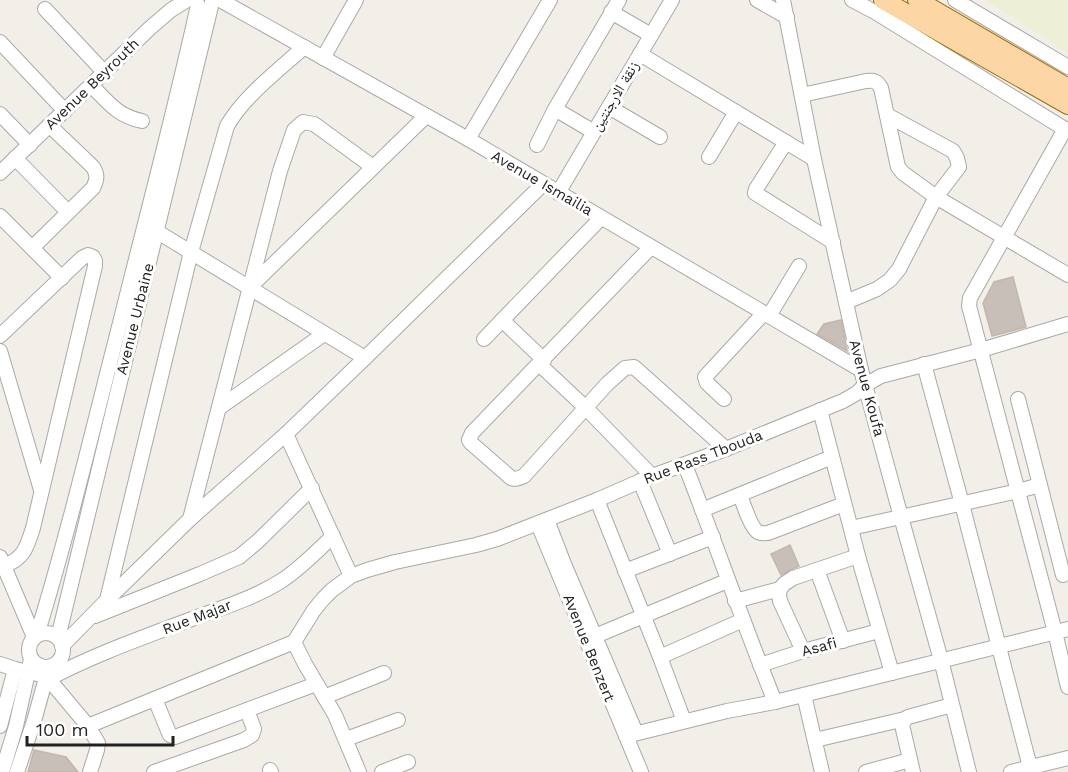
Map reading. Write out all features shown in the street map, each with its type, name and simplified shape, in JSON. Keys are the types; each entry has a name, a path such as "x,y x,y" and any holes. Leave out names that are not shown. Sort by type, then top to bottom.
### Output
{"main road":[{"path":"883,0 1068,105"},
{"path":"917,0 1068,88"}],"street":[{"path":"323,58 356,0"},
{"path":"468,139 550,0"},
{"name":"زنقة الارجنتين","path":"558,193 672,0"},
{"path":"757,0 787,17"},
{"name":"Avenue Koufa","path":"783,0 814,159 861,370 941,660 969,772"},
{"path":"852,0 1067,130 970,298 969,306 1018,491 1062,631 1068,687"},
{"path":"955,0 1068,67"},
{"path":"193,2 206,6 215,1"},
{"name":"Avenue Ismailia","path":"215,1 468,139 861,370"},
{"name":"Avenue Urbaine","path":"60,642 156,231 215,1"},
{"name":"Avenue Beyrouth","path":"0,173 171,10 193,2"},
{"name":"Avenue Urbaine","path":"25,667 29,645 35,636 64,542 167,137 193,2"},
{"path":"537,145 555,109 615,6 651,35"},
{"path":"45,9 104,72"},
{"path":"0,42 65,111"},
{"path":"107,600 191,252 227,126 243,103 304,48"},
{"path":"640,54 814,159"},
{"path":"802,95 866,81 873,80 878,83 898,166 903,173 936,197 1067,273"},
{"path":"91,85 120,113 142,121"},
{"path":"609,107 660,136"},
{"path":"555,109 594,132"},
{"path":"709,157 736,112"},
{"path":"0,114 30,144"},
{"path":"846,302 877,289 890,280 899,269 936,197 959,166 953,151 887,115"},
{"path":"250,288 426,116"},
{"path":"190,519 291,136 298,125 303,122 314,124 373,166"},
{"path":"32,248 93,188 97,179 93,167 49,125"},
{"path":"786,142 755,193 833,242"},
{"path":"15,158 68,212"},
{"path":"60,642 90,618 190,519 286,434 543,184"},
{"path":"0,216 62,278"},
{"path":"484,339 601,218"},
{"path":"156,231 365,358"},
{"path":"651,247 472,433 469,440 510,478 520,478 607,384 629,367 634,368 726,449"},
{"path":"0,336 85,256 93,257 95,266 33,528 21,556 16,560 2,561 35,636 48,633 60,642 62,655 48,674 17,772"},
{"path":"724,399 707,383 705,377 767,314 800,266"},
{"path":"502,320 586,408 646,479 670,554"},
{"name":"Rue Rass Tbouda","path":"351,576 395,562 497,540 851,397 881,376 1068,324"},
{"path":"219,408 324,334"},
{"path":"0,351 41,491"},
{"path":"924,364 999,646 1038,768"},
{"path":"1018,399 1063,575"},
{"path":"820,410 858,556 892,673"},
{"path":"88,726 294,642 323,599 351,576 286,434"},
{"path":"702,510 832,457"},
{"path":"685,465 713,537 727,581 775,702"},
{"path":"851,528 1040,485"},
{"path":"90,618 209,571 238,557 257,542 312,488"},
{"path":"740,495 753,526 761,534 844,504"},
{"path":"597,500 684,721"},
{"name":"Avenue Benzert","path":"542,522 631,735 641,772"},
{"name":"Rue Majar","path":"48,674 257,594 296,570 333,536"},
{"path":"625,571 713,537"},
{"path":"803,651 780,601 780,589 793,578 858,556"},
{"path":"817,570 843,640"},
{"path":"590,638 727,581"},
{"path":"735,601 780,589"},
{"path":"660,657 743,620"},
{"name":"Asafi","path":"760,665 879,631"},
{"path":"631,735 1062,631"},
{"path":"294,642 346,740 359,772"},
{"path":"0,664 39,666 48,674 96,738 98,746 90,772"},
{"path":"1,722 25,667"},
{"path":"2,772 13,736 25,667"},
{"path":"324,697 384,674"},
{"path":"155,699 172,737 316,684"},
{"path":"804,694 822,772"},
{"path":"815,740 952,705"},
{"path":"154,772 244,740 252,735 254,729 247,710"},
{"path":"866,772 912,766 902,725 904,719"},
{"path":"346,740 398,720"},
{"path":"1011,772 1067,760"},
{"path":"382,772 408,762"}],"green space":[{"path":"985,0 1068,0 1068,53"}],"building":[{"path":"1013,277 1026,327 992,336 983,303 994,282"},
{"path":"841,320 847,351 817,334 824,324"},
{"path":"790,545 799,566 781,575 771,554"},
{"path":"34,750 66,757 78,772 28,772"}]}
